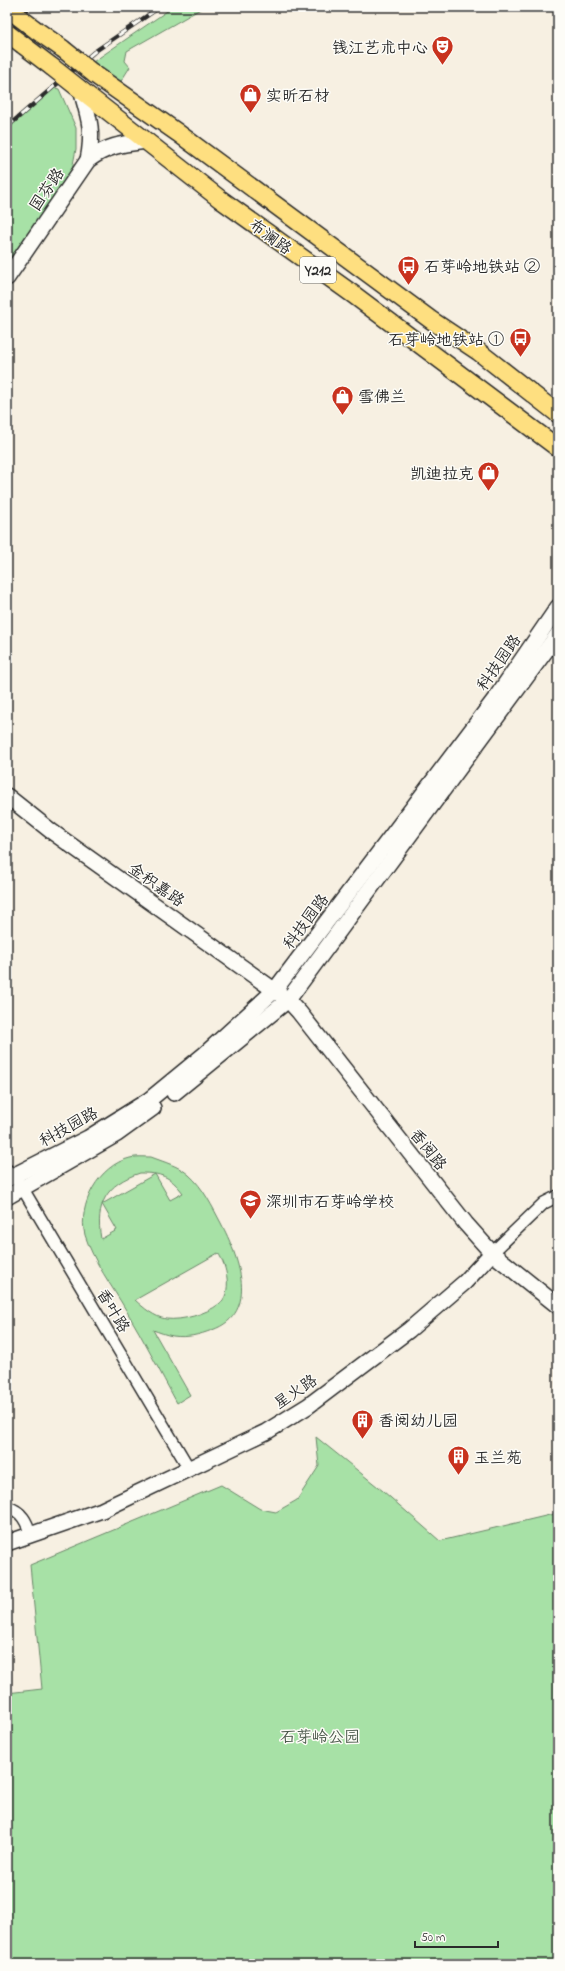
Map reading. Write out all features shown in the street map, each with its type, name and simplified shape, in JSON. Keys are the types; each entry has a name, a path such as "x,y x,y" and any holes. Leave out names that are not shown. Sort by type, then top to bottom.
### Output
{"main road":[{"name":"布澜路","path":"7,8 94,74 178,133 431,320 479,352 558,414"},
{"name":"布澜路","path":"7,34 23,44 220,199 354,295 558,448"}],"street":[{"path":"80,90 91,123 91,144 88,160"},
{"path":"88,160 101,151 122,144 147,142"},
{"name":"国芬路","path":"7,278 88,160"},
{"name":"科技园路","path":"9,1175 88,1138 149,1100 206,1054 275,990 494,699 558,607"},
{"name":"科技园路","path":"7,1196 23,1189 118,1134 167,1099 288,1000 558,634"},
{"name":"金积嘉路","path":"7,796 51,831 288,1000"},
{"name":"香阅路","path":"288,1000 466,1224 492,1253 558,1306"},
{"name":"香叶路","path":"9,1175 23,1189 190,1470"},
{"name":"星火路","path":"7,1543 31,1536 102,1510 190,1470 266,1432 308,1406 409,1330 465,1282 492,1253 544,1203 558,1196"},
{"path":"7,1507 19,1512 25,1519 31,1536"}],"green space":[{"path":"173,7 204,7 127,51 125,61 130,67 118,86 90,64"},
{"path":"51,87 59,89 76,128 76,149 72,170 7,267 7,127"},
{"path":"132,1157 151,1157 181,1169 199,1185 228,1236 239,1267 241,1297 236,1311 227,1322 198,1335 178,1337 153,1330 190,1395 177,1403 121,1301 103,1273 88,1245 83,1223 84,1211 88,1199 100,1178 119,1162","holes":["140,1173 155,1174 103,1204 111,1189 128,1178","155,1174 169,1179 183,1193 170,1200","102,1204 117,1230 101,1239 100,1215","218,1253 226,1272 227,1287 226,1294 223,1299 214,1308 201,1314 186,1318 166,1319 153,1314 135,1300"]},
{"name":"石芽岭公园","path":"316,1437 383,1491 440,1541 558,1513 558,1964 7,1964 7,1693 42,1689 30,1565 221,1485 260,1509 276,1512 297,1500 319,1466"}],"railway":[{"path":"7,12 11,7"},
{"path":"7,37 29,7"},
{"path":"7,127 94,52 160,7"}],"place":[{"name":"钱江艺术中心","path":"443,66"},
{"name":"实昕石材","path":"251,114"},
{"name":"石芽岭地铁站 ②","path":"409,286"},
{"name":"石芽岭地铁站 ①","path":"520,358"},
{"name":"雪佛兰","path":"342,416"},
{"name":"凯迪拉克","path":"489,492"},
{"name":"深圳市石芽岭学校","path":"251,1220"},
{"name":"香阅幼儿园","path":"362,1440"},
{"name":"玉兰苑","path":"459,1476"}]}
